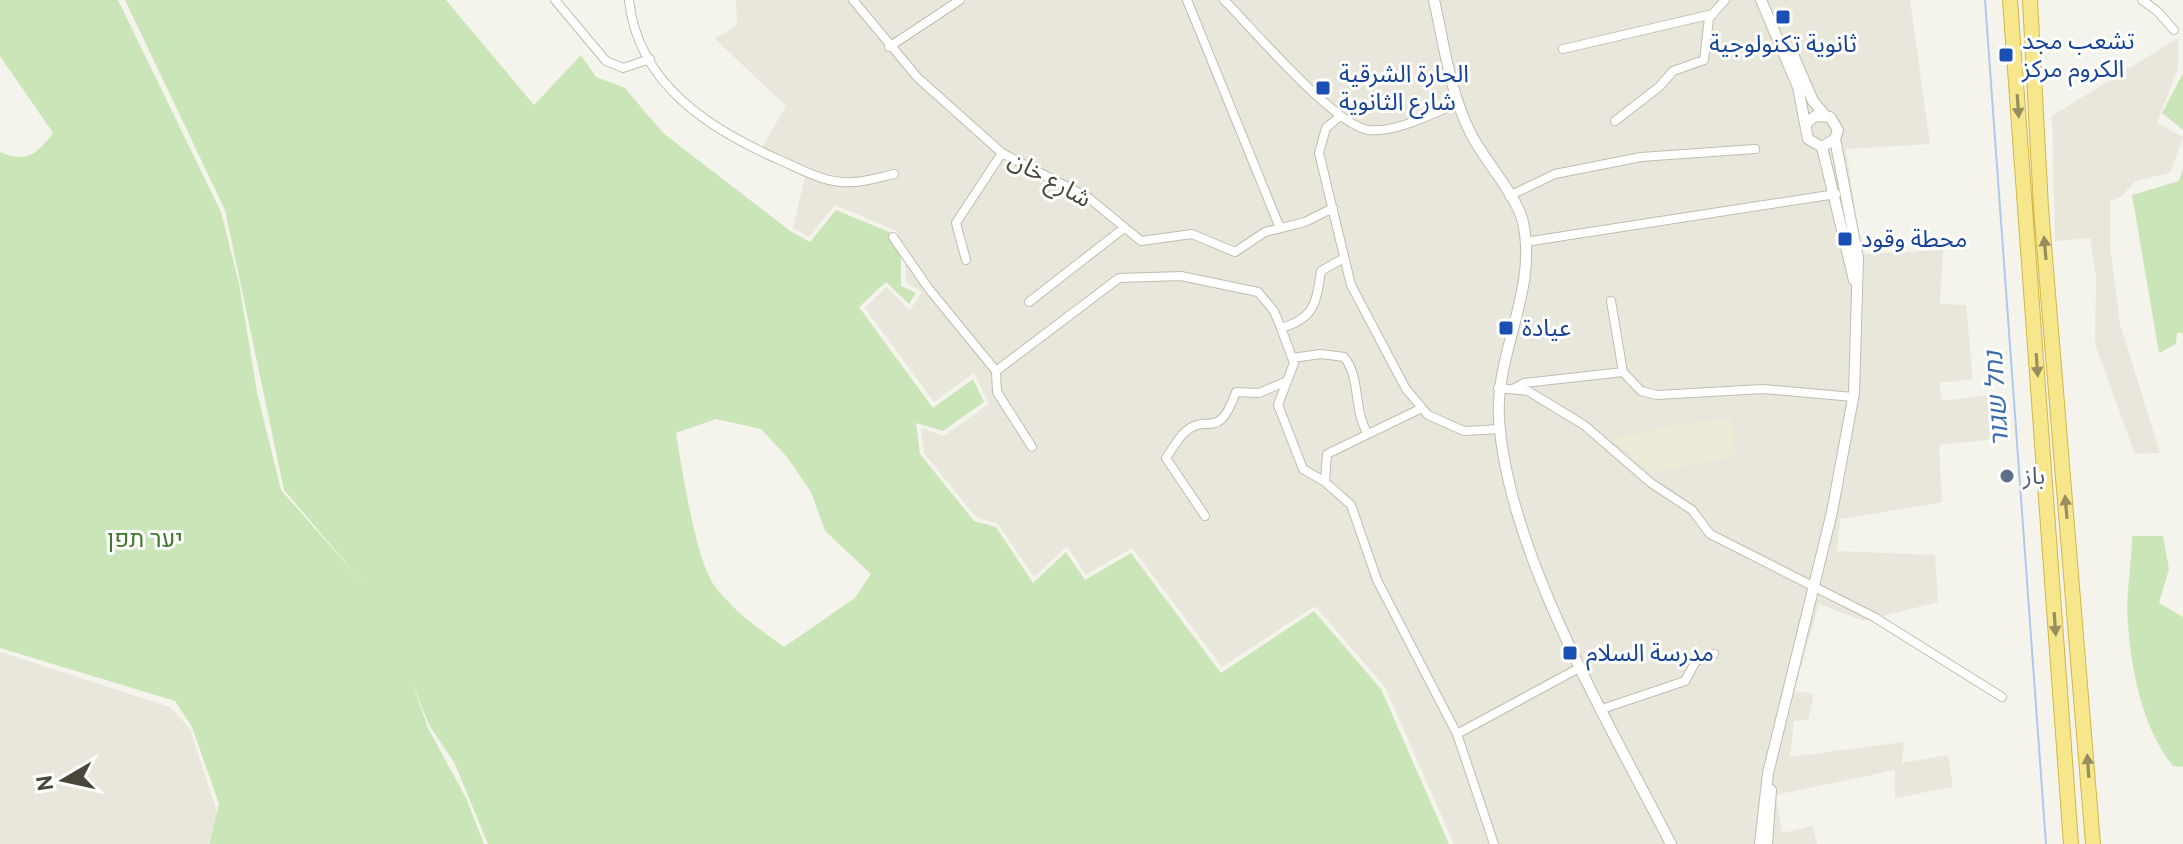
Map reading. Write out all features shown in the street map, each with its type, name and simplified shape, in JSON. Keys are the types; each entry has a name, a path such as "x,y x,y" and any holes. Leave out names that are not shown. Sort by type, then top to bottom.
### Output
{"highway":[{"path":"2010,0 2071,844"},
{"path":"2033,0 2031,17 2041,208 2093,844"}],"street":[{"path":"555,0 606,61 623,68 650,59"},
{"path":"629,0 639,40 650,59 696,116 750,147 820,178 851,183 894,174"},
{"name":"شارع خان","path":"853,0 889,47 918,78 1002,153 1089,198 1141,241 1192,234 1235,252 1265,232 1305,222 1333,208"},
{"path":"889,47 960,0"},
{"path":"1187,0 1280,228"},
{"path":"1224,0 1339,117 1369,130 1418,118 1458,103"},
{"path":"1434,0 1458,103 1471,135 1523,220 1527,267 1519,312 1498,388 1500,429 1529,548 1581,667 1671,844"},
{"path":"1615,121 1659,87 1673,71 1704,60 1709,18 1725,0"},
{"path":"1761,0 1791,66 1807,123 1808,139 1822,147 1836,194 1847,260 1855,282"},
{"path":"1760,844 1760,816 1773,756 1847,443 1858,321 1855,282 1858,258 1835,139 1836,125 1813,101 1767,0"},
{"path":"2142,0 2174,30"},
{"path":"1563,49 1713,14"},
{"path":"1807,123 1815,116 1825,115"},
{"path":"1339,117 1326,128 1319,153 1351,285 1406,389 1422,408 1446,426 1464,431 1500,429"},
{"path":"1822,147 1835,139"},
{"path":"1509,196 1555,174 1641,157 1755,149"},
{"path":"966,260 956,223 1002,153"},
{"path":"1525,242 1836,194"},
{"path":"1029,302 1124,228"},
{"path":"893,237 956,324 996,371 997,392 1032,447"},
{"path":"1281,328 1301,322 1314,308 1321,271 1344,258"},
{"path":"996,371 1119,278 1181,276 1258,292 1274,311 1294,363 1278,405 1303,469 1325,482 1351,505 1377,580 1457,734 1494,844"},
{"path":"1611,301 1623,372 1641,391 1657,395 1763,389 1853,397"},
{"path":"1292,358 1321,354 1344,357 1352,373 1360,421 1368,434"},
{"path":"1512,390 1524,383 1623,372"},
{"path":"1205,516 1166,458 1186,430 1221,421 1227,416 1236,392 1259,393 1287,381"},
{"path":"1498,388 1528,391 1584,425 1651,483 1692,510 1710,534 1874,617 2002,697"},
{"path":"1325,482 1327,454 1422,408"},
{"path":"1602,709 1685,681 1696,661 1714,654"},
{"path":"1457,734 1581,667"},
{"path":"1767,844 1773,756"}],"shaded area":[{"path":"736,0 1910,0 1930,144 1846,149 1862,254 1943,250 1940,304 1966,305 1973,379 1939,383 1942,401 1987,395 1997,439 1939,445 1942,502 1840,519 1837,551 1935,555 1938,602 1864,621 1819,604 1794,691 1814,694 1808,720 1794,721 1790,757 1904,742 1902,763 1948,755 1953,787 1895,798 1895,770 1776,795 1782,833 1813,826 1817,844 1454,844 1385,687 1315,606 1222,667 1132,548 1086,575 1067,546 1034,577 998,524 976,517 924,453 921,428 944,436 989,404 974,373 934,402 865,308 886,287 910,310 922,292 906,283 905,253 897,231 835,205 809,237 793,228 805,177 761,149 786,106 715,39 737,25"},
{"path":"2178,38 2178,68 2157,123 2183,137 2170,173 2135,181 2121,197 2110,201 2110,246 2120,324 2160,453 2135,454 2095,344 2096,277 2090,238 2055,241 2052,116"},
{"path":"1732,419 1735,456 1652,473 1613,439 1686,423"},
{"path":"0,652 170,707 190,729 217,812 208,844 0,844"}],"green space":[{"name":"יער תפן","path":"0,0 118,0 221,212 239,283 257,392 281,490 363,583 284,490 225,210 125,0 446,0 534,105 581,55 596,77 625,88 663,133 789,230 810,242 836,210 894,234 901,254 901,286 916,293 909,304 886,282 859,307 933,408 973,379 984,402 943,431 916,423 920,454 974,521 996,527 1033,583 1066,552 1085,580 1131,553 1221,673 1314,611 1381,689 1449,844 488,844 454,762 429,725 412,682 428,728 467,800 484,844 209,844 219,804 192,727 175,701 0,648 0,152 17,157 30,155 42,147 53,133 0,56","holes":["716,419 761,429 787,457 811,492 825,531 871,574 855,598 784,647 729,603 707,572 690,512 676,433"]},
{"path":"2183,73 2183,130 2162,113"},
{"path":"2183,169 2183,333 2177,333 2176,344 2159,353 2132,195 2179,181"},
{"path":"2132,536 2163,536 2169,569 2159,603 2183,617 2183,767 2173,766 2163,751 2140,699 2127,613"}],"waterway":[{"name":"נחל שגור","path":"1985,0 2046,844"}],"place":[{"name":"ثانوية تكنولوجية","path":"1783,17"},
{"name":"تشعب مجد الكروم مركز","path":"2006,55"},
{"name":"الحارة الشرقية شارع الثانوية","path":"1323,88"},
{"name":"محطة وقود","path":"1845,239"},
{"name":"عيادة","path":"1506,328"},
{"name":"باز","path":"2007,476"},
{"name":"مدرسة السلام","path":"1570,653"}]}
